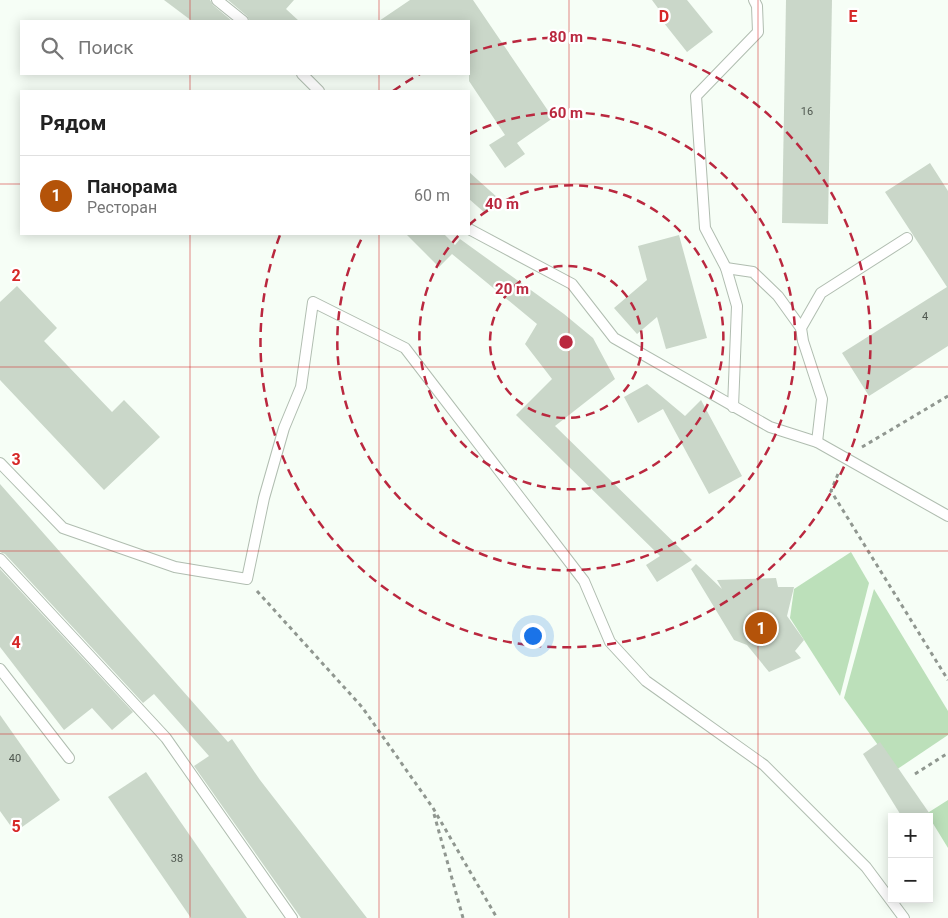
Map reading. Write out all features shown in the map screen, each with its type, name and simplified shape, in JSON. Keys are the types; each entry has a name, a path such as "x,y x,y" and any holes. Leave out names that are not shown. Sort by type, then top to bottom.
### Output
{"lane":[{"path":"216,0 242,20"},
{"path":"733,407 737,306 726,268 705,228 696,96 758,32 758,6 754,0"},
{"path":"303,75 318,90"},
{"path":"470,230 572,284 614,338 770,427 818,442 948,516"},
{"path":"801,328 821,293 907,238"},
{"path":"726,268 753,272 778,296 801,328 803,341 822,399 818,442"},
{"path":"0,463 63,528 175,567 247,580 264,498 284,428 301,386 313,302 405,348 584,581 610,642 646,681 764,765 866,866 904,918"},
{"path":"0,559 166,738 292,918"},
{"path":"0,669 69,758"}],"path":[{"path":"948,396 844,457 831,491 948,680"},
{"path":"247,580 362,707 433,808 497,918"},
{"path":"915,774 948,753"},
{"path":"433,808 463,918"}],"green space":[{"path":"851,552 869,583 840,696 790,618 794,589"},
{"path":"874,589 948,711 948,735 896,770 844,698"},
{"path":"948,800 948,848 933,824 933,813 928,813"}],"building":[{"path":"164,0 210,0 213,5 231,20 191,20"},
{"path":"228,0 294,0 286,9 298,20 249,20"},
{"path":"410,0 473,0 553,118 517,143 525,154 505,168 489,145 505,135 469,81 470,20 380,20"},
{"path":"652,0 687,0 713,32 687,52 660,18 663,15"},
{"path":"786,0 832,0 828,224 782,223"},
{"path":"930,163 948,191 948,346 869,396 842,353 947,287 885,192"},
{"path":"470,173 498,198 485,213 470,200"},
{"path":"407,235 445,235 455,245 460,239 564,314 593,338 615,379 555,426 692,560 657,582 646,565 660,556 516,415 552,379 525,344 537,324 452,254 439,267"},
{"path":"679,235 707,338 666,349 657,317 637,334 614,308 647,280 638,246"},
{"path":"17,286 57,328 44,341 112,412 124,400 160,437 104,490 0,380 0,302"},
{"path":"647,384 685,416 701,400 742,476 709,494 663,409 638,423 624,397"},
{"path":"0,484 228,742 232,739 260,780 367,918 301,918 194,766 209,756 154,694 143,703 5,554 0,552"},
{"path":"696,564 722,589 717,580 776,578 778,587 794,587 787,616 804,640 795,651 801,658 769,672 747,645 734,640 691,569"},
{"path":"0,569 133,712 112,730 92,708 64,730 0,647"},
{"path":"0,715 60,800 15,832 0,811"},
{"path":"880,742 929,813 900,813 863,754"},
{"path":"146,772 247,918 191,918 108,797"}],"place":[{"name":"Панорама","path":"761,628"}]}
